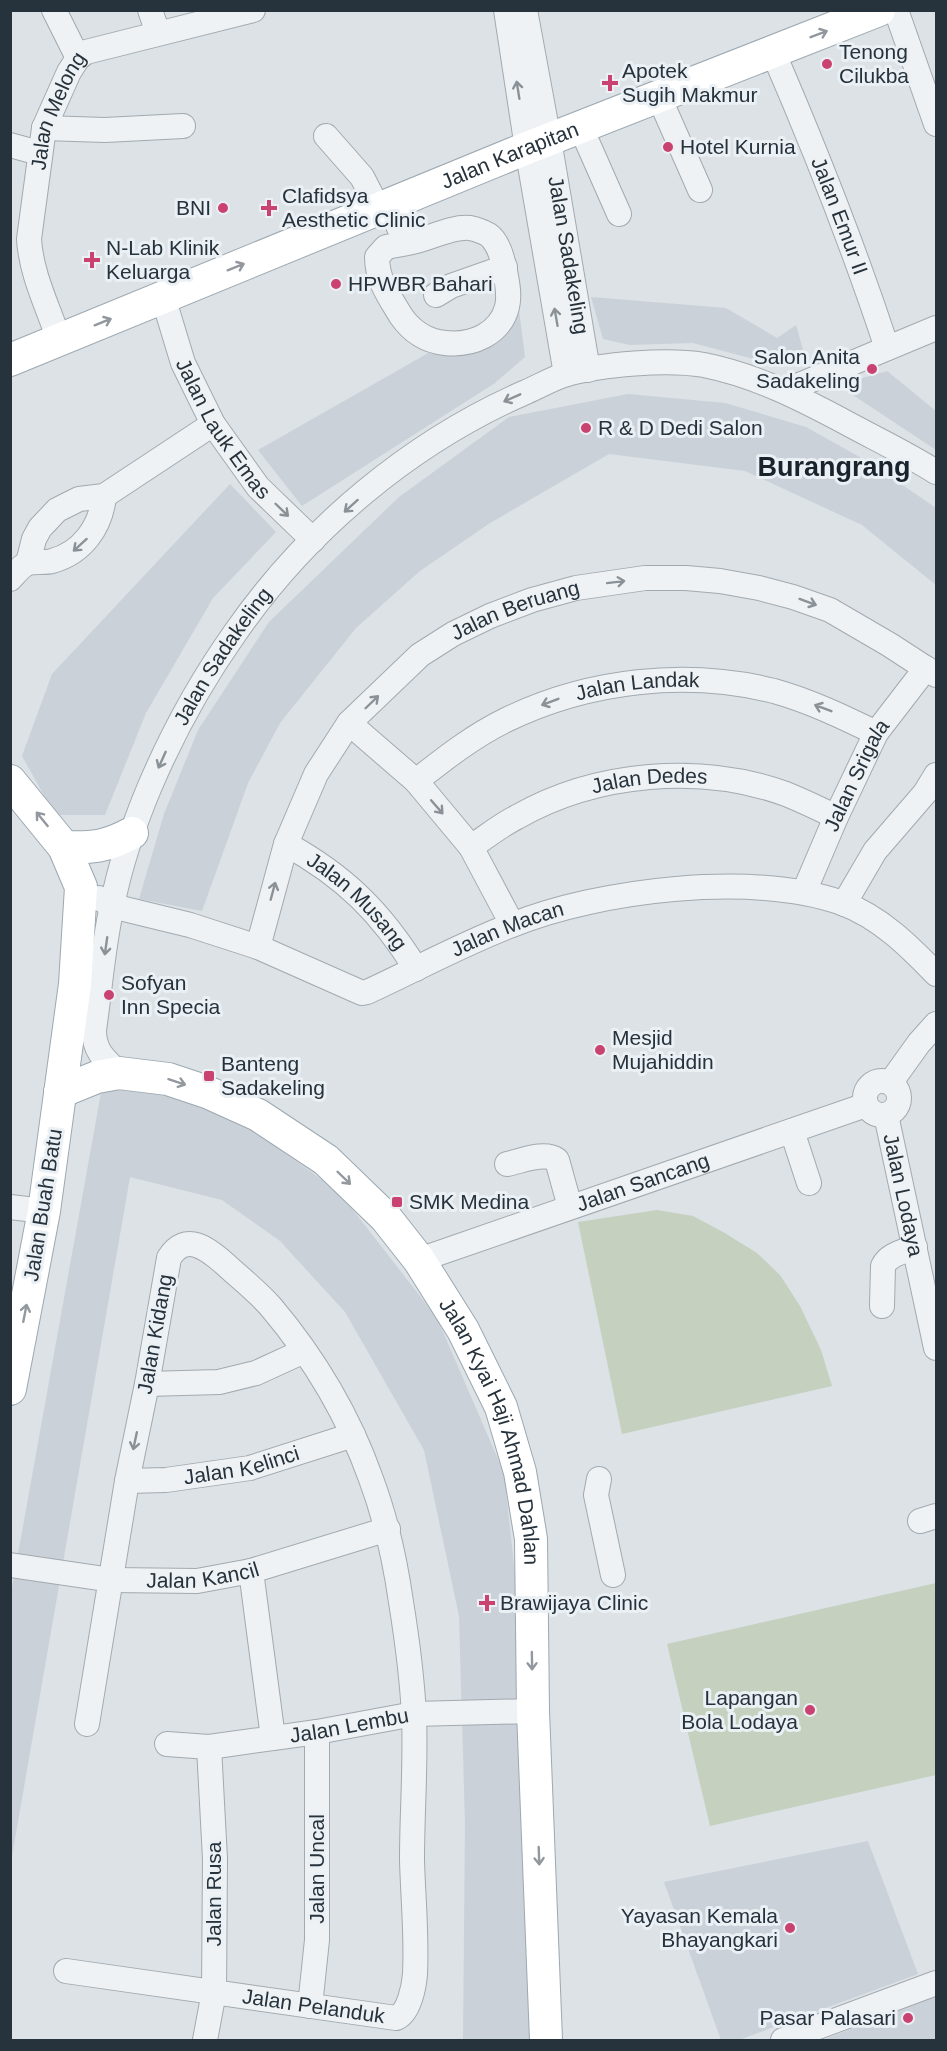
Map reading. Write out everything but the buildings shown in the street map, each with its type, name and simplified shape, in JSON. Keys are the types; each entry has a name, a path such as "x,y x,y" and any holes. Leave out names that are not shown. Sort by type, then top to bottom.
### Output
{"main road":[{"name":"Jalan Karapitan","path":"10,360 384,206 879,10"},
{"path":"10,781 64,847 81,887 75,984 60,1092"},
{"path":"64,847 86,848 112,844 132,833"},
{"name":"Jalan Kyai Haji Ahmad Dahlan","path":"60,1092 97,1077 119,1072 168,1079 207,1092 258,1115 327,1160 386,1218 419,1260 463,1330 501,1407 520,1472 540,1600 533,1711 546,2040"},
{"name":"Jalan Buah Batu","path":"12,1377 25,1209 60,1092"}],"street":[{"path":"54,10 78,58"},
{"path":"150,10 158,33"},
{"path":"506,10 538,144"},
{"path":"525,10 538,144"},
{"path":"896,10 936,124"},
{"name":"Jalan Melong","path":"59,340 30,254 29,239 44,128 69,72 78,58 86,52 251,11"},
{"name":"Jalan Emur II","path":"773,52 810,136 887,348"},
{"path":"658,97 700,190"},
{"path":"44,128 105,130 183,126"},
{"path":"581,128 619,214"},
{"path":"326,136 362,177 408,243"},
{"name":"Jalan Sadakeling","path":"538,144 577,372"},
{"path":"10,145 39,153"},
{"path":"470,228 490,236 500,251 505,267 508,306 502,319 482,339 455,345 429,342 408,326 382,285 377,270 377,257 386,247 408,243 470,228"},
{"path":"436,295 451,286 505,267"},
{"name":"Jalan Lauk Emas","path":"163,297 183,363 213,424 258,487 313,540"},
{"path":"785,391 936,328"},
{"name":"Jalan Sadakeling","path":"119,1072 100,1055 94,1043 112,906 132,833 149,788 174,734 202,681 265,594 313,540 367,490 426,446 489,408 577,372 635,364 701,365 745,375 785,391 936,472"},
{"path":"19,571 37,534 57,510 79,498 104,496 213,424"},
{"path":"19,571 69,555 77,549 97,525 104,496"},
{"name":"Jalan Beruang","path":"258,947 285,844 316,774 350,723 420,655 453,634 489,616 532,600 576,588 645,578 720,581 759,588 830,610 931,672"},
{"name":"Jalan Srigala","path":"804,892 876,733 931,672"},
{"name":"Jalan Landak","path":"416,782 459,747 506,720 557,699 610,686 665,680 720,682 774,691 826,708 876,733"},
{"path":"350,723 416,782 471,847 512,924"},
{"name":"Jalan Dedes","path":"471,847 517,816 568,794 621,780 677,776 732,780 786,794 836,817"},
{"path":"844,904 875,851 925,793 936,776"},
{"name":"Jalan Musang","path":"285,844 312,859 361,896 382,918 416,969"},
{"name":"Jalan Macan","path":"81,887 112,906 190,925 258,947 362,993 512,924 589,902 640,893 701,888 804,892 844,904 876,921 902,940 936,974"},
{"path":"876,1110 864,1096 870,1085 880,1080 891,1082 936,1024"},
{"name":"Jalan Sancang","path":"419,1260 792,1131 876,1110"},
{"name":"Jalan Lodaya","path":"876,1110 915,1247 935,1334"},
{"path":"792,1131 808,1183"},
{"path":"507,1164 545,1156 556,1160 570,1208"},
{"name":"Jalan Kidang","path":"87,1724 127,1481 169,1258 180,1245 198,1245 213,1254 270,1306 330,1390 353,1435 388,1529 401,1602 414,1714"},
{"path":"882,1306 885,1262 889,1257 915,1247"},
{"path":"147,1384 219,1382 256,1373 304,1351"},
{"name":"Jalan Kelinci","path":"127,1481 166,1480 250,1468 353,1435"},
{"path":"599,1479 596,1495 613,1575"},
{"name":"Jalan Kancil","path":"10,1565 111,1580 197,1581 251,1571 388,1529"},
{"path":"251,1571 273,1738"},
{"name":"Jalan Lembu","path":"166,1744 209,1747 318,1732 414,1714 533,1711"},
{"name":"Jalan Pelanduk","path":"66,1971 396,2018 402,2016 415,1976 412,1861 414,1714"},
{"name":"Jalan Uncal","path":"310,2006 317,1940 318,1732"},
{"name":"Jalan Rusa","path":"205,2040 214,1992 215,1859 209,1747"},
{"path":"783,2040 936,1983"}],"shaded area":[{"path":"591,297 726,308 777,338 796,325 804,353 780,366 693,343 630,345 603,339"},
{"path":"518,302 525,357 495,383 302,506 258,450"},
{"path":"887,371 936,411 936,450 838,385"},
{"path":"628,394 725,403 806,427 872,464 936,508 936,585 862,525 745,471 609,454 490,523 420,571 356,628 280,723 248,783 202,911 139,899 164,814 198,730 269,622 399,497 509,417"},
{"path":"230,484 276,532 213,598 146,713 105,815 55,815 22,756 52,674"},
{"path":"104,1076 228,1112 339,1192 437,1318 504,1473 528,1694 529,2040 463,2040 465,1823 459,1616 424,1450 345,1312 280,1241 222,1200 130,1177 11,1862 11,1593"},
{"name":"Yayasan Kemala Bhayangkari","path":"868,1841 918,1974 739,2040 721,2040 664,1882"},
{"name":"Pasar Palasari","path":"936,1996 936,2040 823,2040"}],"green space":[{"path":"657,1210 693,1216 757,1253 780,1275 800,1306 821,1350 832,1386 622,1434 578,1222"},
{"name":"Lapangan Bola Lodaya","path":"936,1583 936,1775 710,1826 667,1644"}],"place":[{"name":"Tenong Cilukba","path":"827,64"},
{"name":"Apotek Sugih Makmur","path":"610,83"},
{"name":"Hotel Kurnia","path":"668,147"},
{"name":"BNI","path":"223,208"},
{"name":"Clafidsya Aesthetic Clinic","path":"269,208"},
{"name":"N-Lab Klinik Keluarga","path":"92,260"},
{"name":"HPWBR Bahari","path":"336,284"},
{"name":"Salon Anita Sadakeling","path":"872,369"},
{"name":"R & D Dedi Salon","path":"586,428"},
{"name":"Sofyan Inn Specia","path":"109,995"},
{"name":"Mesjid Mujahiddin","path":"600,1050"},
{"name":"Banteng Sadakeling","path":"209,1076"},
{"name":"SMK Medina","path":"397,1202"},
{"name":"Brawijaya Clinic","path":"487,1603"},
{"name":"Lapangan Bola Lodaya","path":"810,1710"},
{"name":"Yayasan Kemala Bhayangkari","path":"790,1928"},
{"name":"Pasar Palasari","path":"908,2018"}],"district":[{"name":"Burangrang","path":"834,467"}]}
